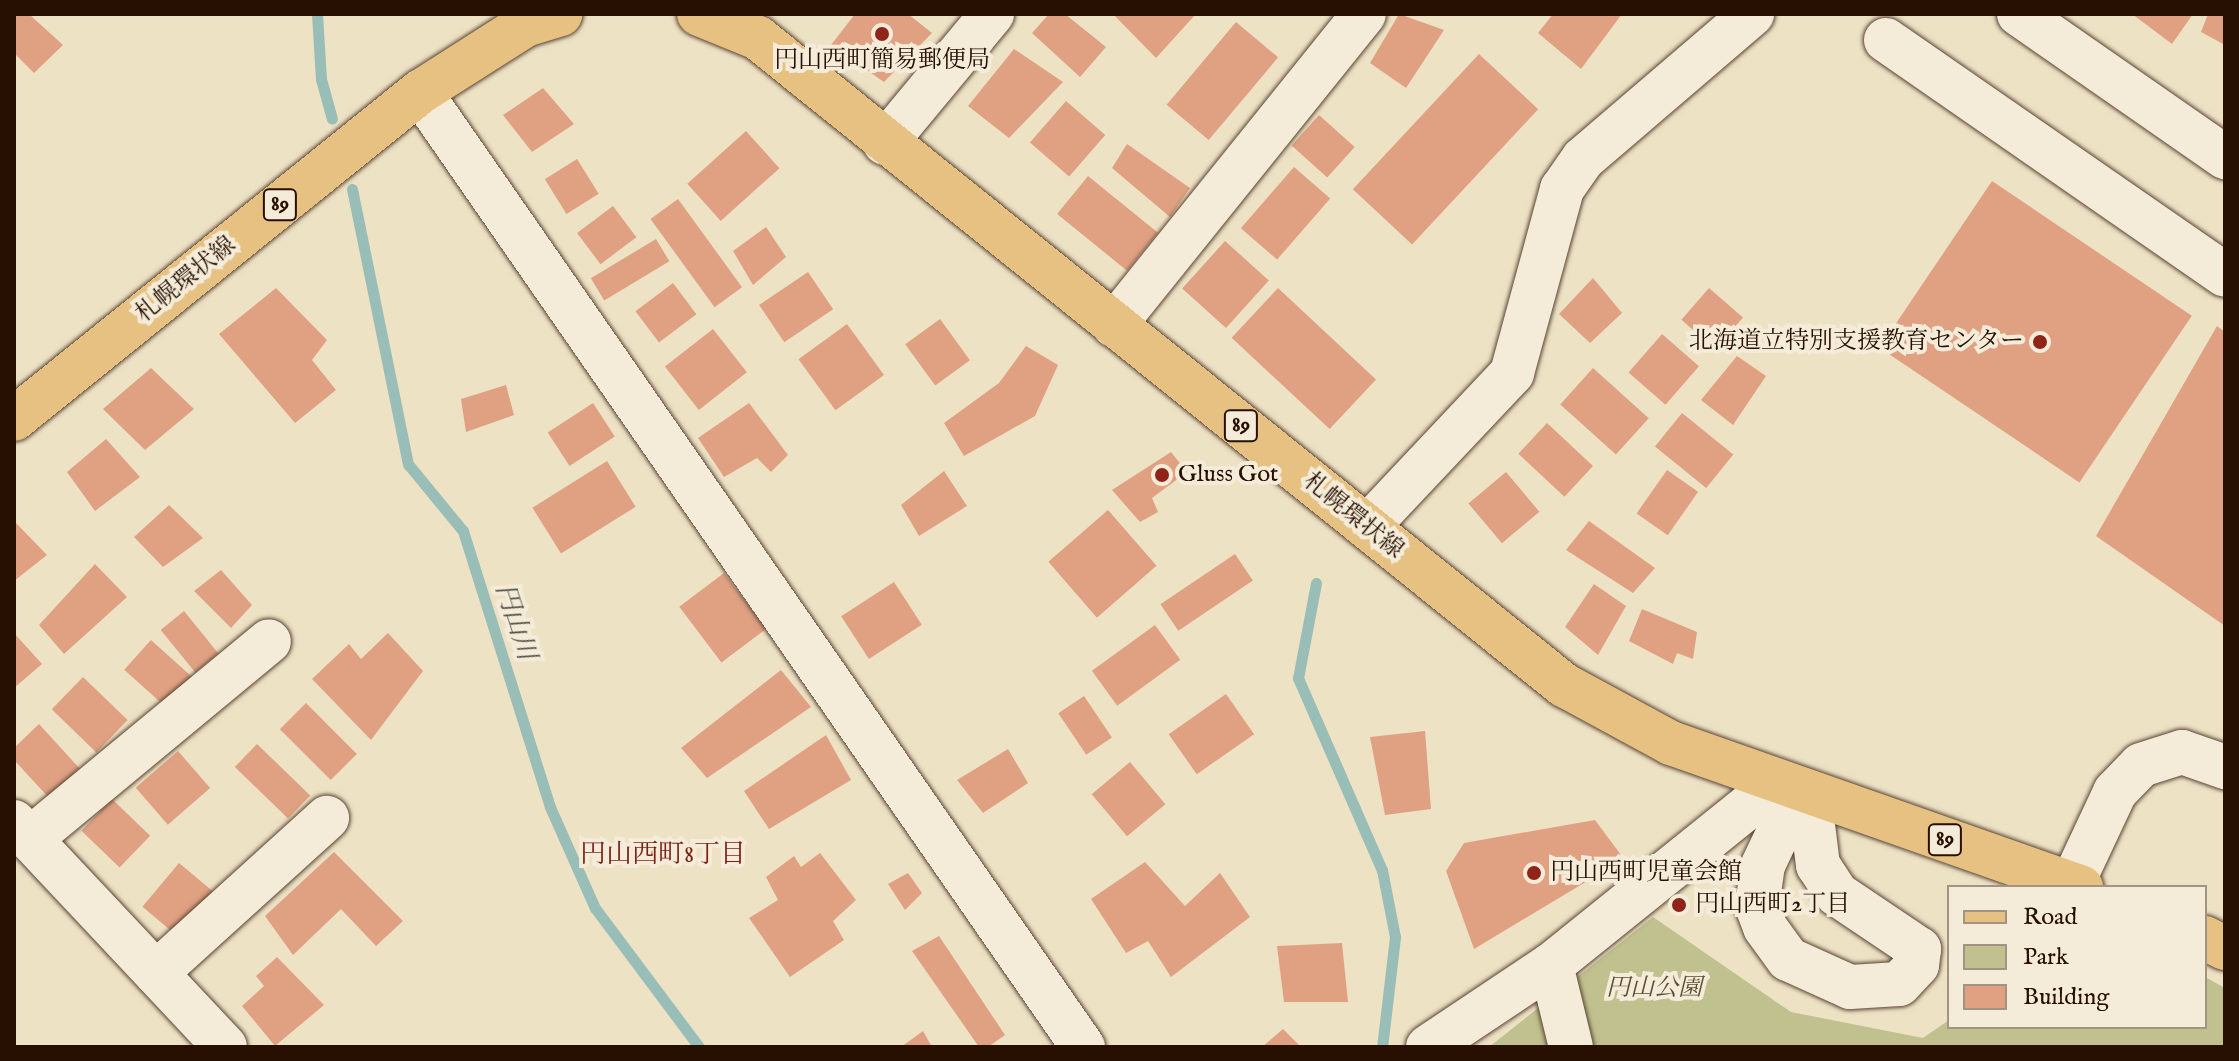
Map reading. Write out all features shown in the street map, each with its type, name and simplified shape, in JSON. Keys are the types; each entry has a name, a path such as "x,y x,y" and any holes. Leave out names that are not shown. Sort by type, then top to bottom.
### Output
{"main road":[{"name":"札幌環状線","path":"14,419 420,92 525,25 560,14"},
{"name":"札幌環状線","path":"699,14 758,38 1564,685 1671,743 2076,885"},
{"path":"2207,939 2225,948"}],"street":[{"path":"885,143 992,14"},
{"path":"1114,325 1364,14"},
{"path":"1368,526 1512,373 1562,189 1583,159 1752,14"},
{"path":"2019,14 2225,157"},
{"path":"1886,40 2225,275"},
{"path":"420,92 1083,1047"},
{"path":"225,1047 22,830 269,641"},
{"path":"2076,885 2115,792 2141,765 2182,752 2225,767"},
{"path":"1794,787 1818,865 1837,894 1919,949 1917,965 1899,984 1850,987 1788,959 1765,927 1757,906 1763,865 1793,807 1794,787"},
{"path":"1436,1040 1551,965 1794,787"},
{"path":"156,973 327,818"},
{"path":"1551,965 1571,1047"}],"green space":[{"name":"円山公園","path":"1653,917 1791,1012 1923,1038 1947,1021 1947,1029 2207,1029 2207,978 2225,988 2225,1047 1489,1047"}],"building":[{"path":"14,14 29,14 63,45 34,73 14,53"},
{"path":"855,14 908,14 932,33 884,82 831,45"},
{"path":"1049,14 1065,14 1106,47 1080,77 1032,33"},
{"path":"1113,14 1196,14 1156,58"},
{"path":"1399,14 1444,30 1406,88 1370,63"},
{"path":"1553,14 1622,14 1581,69 1538,33"},
{"path":"2132,14 2193,14 2172,44"},
{"path":"2208,14 2225,14 2225,45 2201,32"},
{"path":"1236,22 1278,57 1209,140 1167,105"},
{"path":"1014,49 1063,82 1009,138 968,106"},
{"path":"1479,54 1538,109 1412,245 1353,189"},
{"path":"543,88 574,124 532,152 503,115"},
{"path":"1066,101 1105,135 1069,177 1030,143"},
{"path":"1319,115 1355,147 1327,178 1292,145"},
{"path":"746,131 779,168 721,221 687,184"},
{"path":"1127,144 1190,188 1170,217 1112,168"},
{"path":"577,159 599,194 567,214 545,179"},
{"path":"1294,167 1330,198 1277,260 1241,228"},
{"path":"1088,176 1158,233 1127,271 1057,214"},
{"path":"1992,181 2192,316 2079,482 1880,348"},
{"path":"678,199 742,287 715,307 650,219"},
{"path":"613,206 636,237 601,264 577,233"},
{"path":"766,227 786,257 753,285 733,251"},
{"path":"656,239 669,261 604,300 591,278"},
{"path":"1225,241 1269,280 1226,328 1182,289"},
{"path":"808,272 833,309 784,342 759,305"},
{"path":"1593,278 1622,313 1590,343 1559,314"},
{"path":"673,283 696,314 659,342 635,311"},
{"path":"276,288 327,340 312,360 336,390 295,423 219,334"},
{"path":"1278,288 1376,379 1330,429 1232,338"},
{"path":"1709,288 1743,318 1715,349 1681,320"},
{"path":"940,319 970,360 935,386 905,344"},
{"path":"847,324 884,375 835,410 798,359"},
{"path":"2217,326 2225,332 2225,626 2096,536"},
{"path":"713,329 747,372 699,410 665,367"},
{"path":"1662,334 1699,366 1666,405 1629,372"},
{"path":"1026,346 1058,365 1035,416 964,456 944,423 999,383"},
{"path":"1737,356 1766,376 1733,425 1701,400"},
{"path":"151,368 194,409 145,450 103,409"},
{"path":"1593,368 1649,418 1616,455 1560,404"},
{"path":"506,385 514,415 466,432 461,399"},
{"path":"593,403 615,437 569,466 548,432"},
{"path":"749,403 788,455 771,472 757,458 724,477 698,438"},
{"path":"1682,413 1733,455 1706,488 1655,446"},
{"path":"1547,423 1593,466 1564,497 1518,454"},
{"path":"106,439 140,477 95,511 67,472"},
{"path":"1171,452 1187,472 1152,498 1158,512 1140,522 1112,490"},
{"path":"607,461 636,507 561,553 532,508"},
{"path":"1667,470 1698,492 1668,535 1637,513"},
{"path":"944,471 967,506 919,536 901,505"},
{"path":"1506,472 1539,512 1502,543 1468,503"},
{"path":"169,505 203,538 163,567 134,537"},
{"path":"1108,510 1157,566 1097,618 1048,562"},
{"path":"14,521 47,555 14,581"},
{"path":"1589,521 1655,568 1633,593 1566,550"},
{"path":"1235,554 1253,581 1178,631 1160,604"},
{"path":"95,564 127,597 64,654 39,625"},
{"path":"221,570 252,605 231,628 194,591"},
{"path":"724,573 766,629 721,663 679,607"},
{"path":"894,582 922,625 869,659 841,616"},
{"path":"1594,584 1626,606 1598,655 1565,627"},
{"path":"1642,609 1697,632 1693,659 1677,653 1673,664 1629,641"},
{"path":"184,611 219,654 195,673 161,630"},
{"path":"1155,625 1180,660 1117,706 1092,671"},
{"path":"14,633 42,664 14,688"},
{"path":"388,633 423,671 371,740 312,679 349,644 361,659"},
{"path":"151,640 196,681 170,711 124,670"},
{"path":"781,670 811,707 707,778 681,748"},
{"path":"83,677 128,720 96,752 52,709"},
{"path":"1226,694 1254,734 1197,774 1169,734"},
{"path":"1084,696 1112,737 1086,755 1058,713"},
{"path":"306,703 357,754 331,780 280,729"},
{"path":"39,724 81,770 50,799 14,760 14,748"},
{"path":"1425,731 1431,809 1385,815 1370,737"},
{"path":"826,735 851,780 769,829 744,791"},
{"path":"257,744 310,795 288,818 235,767"},
{"path":"1008,749 1028,783 983,813 957,780"},
{"path":"178,751 210,788 168,825 136,788"},
{"path":"1130,762 1165,804 1127,836 1092,794"},
{"path":"112,799 150,836 120,867 81,831"},
{"path":"1595,820 1624,859 1474,949 1446,871 1464,843"},
{"path":"334,852 403,921 376,946 341,909 293,955 265,916"},
{"path":"820,853 856,900 833,921 844,940 790,977 749,918 778,900 766,877 794,856 801,867"},
{"path":"1145,862 1185,906 1220,873 1250,917 1171,977 1148,941 1126,953 1091,899"},
{"path":"179,863 216,894 179,938 142,907"},
{"path":"908,873 922,893 905,910 888,884"},
{"path":"939,936 1005,1035 988,1047 979,1047 912,951"},
{"path":"1342,943 1348,1002 1284,1002 1277,946"},
{"path":"277,957 324,1005 275,1046 242,1006 264,986 256,976"},
{"path":"1283,1029 1301,1047 1262,1047"},
{"path":"923,1031 932,1047 901,1047"}],"waterway":[{"name":"円山川","path":"317,14 321,79 332,119"},
{"name":"円山川","path":"352,189 408,464 463,531 550,807 595,908 699,1047"},
{"path":"1316,583 1298,678 1382,870 1395,937 1382,1047"}],"place":[{"name":"円山西町簡易郵便局","path":"882,34"},
{"name":"北海道立特別支援教育センター","path":"2040,342"},
{"name":"Gluss Got","path":"1162,475"},
{"name":"円山西町児童会館","path":"1534,873"},
{"name":"円山西町2丁目","path":"1679,905"}],"district":[{"name":"円山西町8丁目","path":"663,855"}]}
